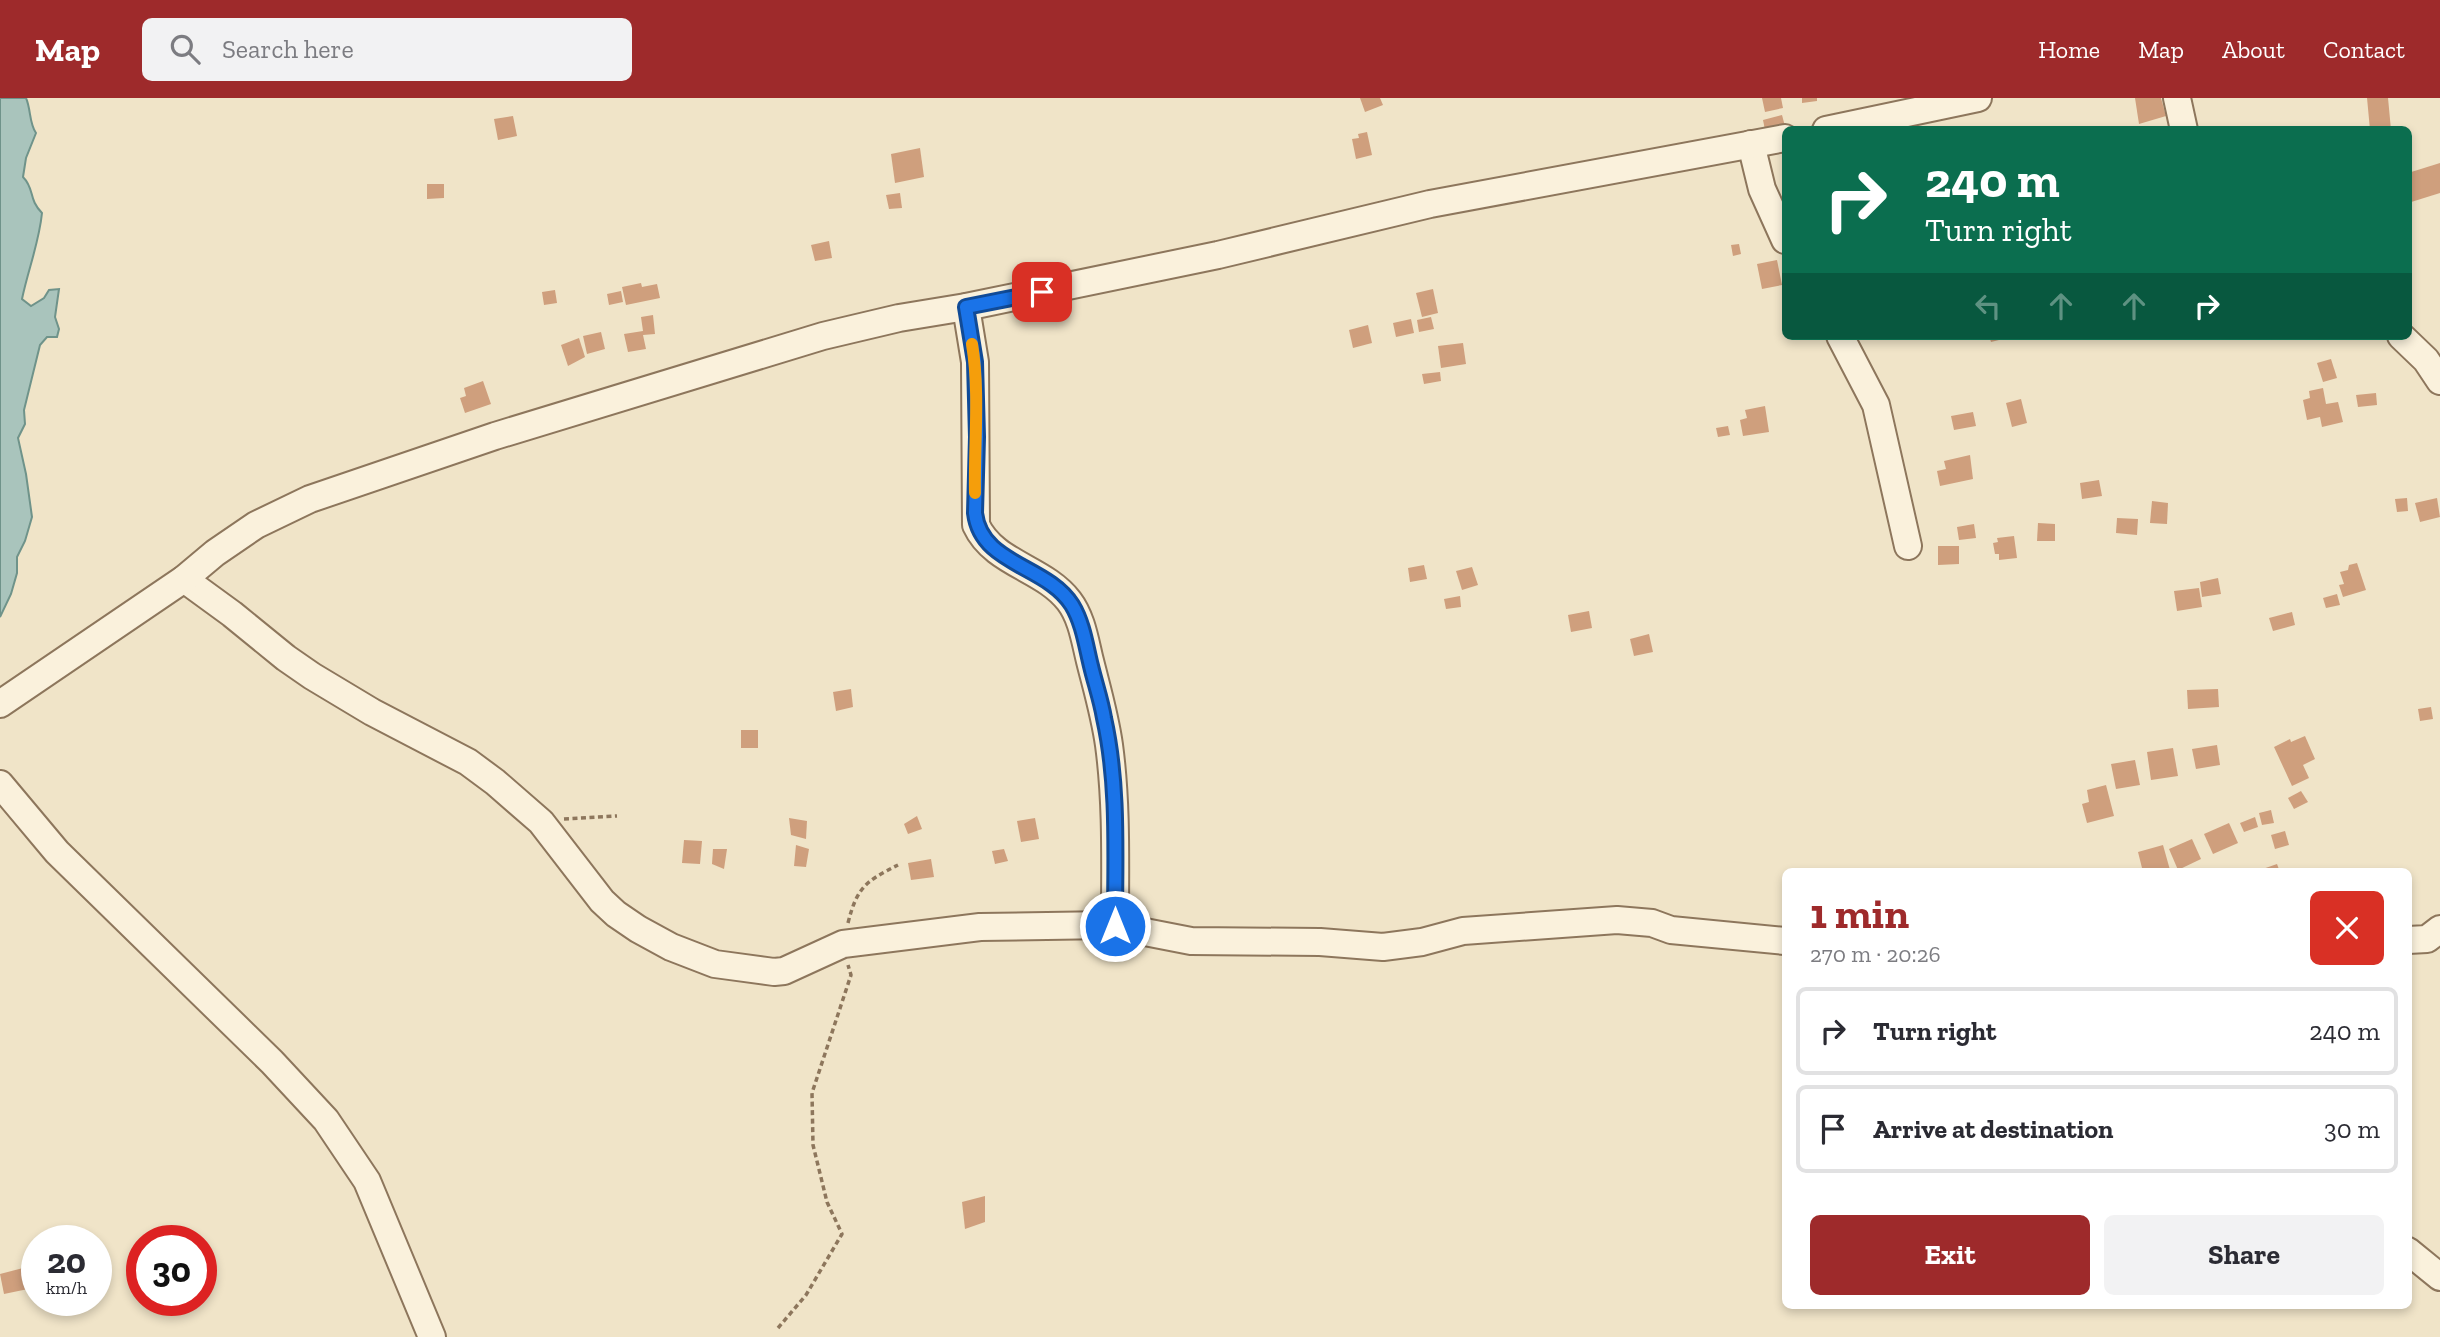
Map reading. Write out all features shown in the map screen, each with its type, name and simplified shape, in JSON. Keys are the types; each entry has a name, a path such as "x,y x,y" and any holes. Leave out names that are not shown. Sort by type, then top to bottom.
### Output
{"street":[{"path":"1845,126 1978,98"},
{"path":"2177,98 2183,126"},
{"path":"0,704 184,579 215,553 256,525 310,499 495,436 823,336 899,318 966,307 1218,255 1430,204 1782,139"},
{"path":"1751,144 1762,189 1782,233"},
{"path":"966,307 975,362 976,525 981,536 995,551 1040,575 1064,595 1078,618 1105,718 1109,748 1114,801 1115,926"},
{"path":"1842,340 1876,405 1908,546"},
{"path":"2404,340 2426,360 2440,381"},
{"path":"184,579 286,659 312,676 372,712 468,762 541,822 609,907 638,929 671,947 715,964 784,971 843,944 980,928 1115,926 1191,941 1320,942 1383,947 1411,944 1463,932 1625,920 1651,923 1671,930 1782,941"},
{"path":"0,784 57,852 272,1062 326,1120 367,1181 432,1337"},
{"path":"2412,940 2427,939 2440,929"},
{"path":"2412,1254 2440,1277"}],"path":[{"path":"541,822 617,816"},
{"path":"778,1328 806,1295 842,1234 827,1202 813,1145 812,1093 851,975 843,944 854,900 873,878 898,865"}],"water":[{"path":"0,98 26,98 36,133 26,158 23,177 42,213 22,299 31,306 44,298 49,290 59,289 55,317 59,329 57,337 47,337 40,345 24,410 25,424 18,438 32,517 17,557 17,573 11,594 0,617"}],"building":[{"path":"1360,98 1380,98 1383,105 1365,112"},
{"path":"1762,98 1781,98 1783,108 1765,112"},
{"path":"1802,98 1817,98 1817,101 1802,103"},
{"path":"2135,98 2161,98 2166,116 2139,124"},
{"path":"2367,98 2388,98 2391,126 2370,126"},
{"path":"1782,115 1785,126 1782,126 1782,131 1766,135 1763,120"},
{"path":"513,116 517,136 498,140 494,119"},
{"path":"1367,132 1372,155 1356,159 1352,139"},
{"path":"920,148 924,177 895,183 891,154"},
{"path":"2440,163 2440,193 2412,202 2412,172"},
{"path":"427,184 444,184 444,198 427,199"},
{"path":"900,193 902,208 889,209 886,195"},
{"path":"829,241 832,258 815,261 811,245"},
{"path":"1739,244 1741,254 1733,256 1731,245"},
{"path":"1777,260 1782,285 1762,289 1757,264"},
{"path":"641,283 642,287 657,284 660,298 626,305 622,287"},
{"path":"1433,289 1438,313 1422,317 1416,293"},
{"path":"555,290 557,303 544,305 542,292"},
{"path":"621,291 623,302 609,305 607,294"},
{"path":"653,315 655,334 643,335 646,349 628,352 624,334 643,331 641,317"},
{"path":"1431,317 1434,329 1419,332 1417,320"},
{"path":"1411,319 1414,333 1396,337 1393,323"},
{"path":"1368,325 1372,343 1353,348 1349,330"},
{"path":"601,332 605,349 587,354 583,336"},
{"path":"579,338 585,357 568,366 561,345"},
{"path":"1463,343 1466,364 1441,368 1438,346"},
{"path":"2331,359 2337,378 2323,382 2317,363"},
{"path":"1440,372 1441,381 1424,384 1422,374"},
{"path":"483,381 491,404 465,413 460,398 466,396 464,388"},
{"path":"2323,388 2326,404 2338,402 2343,422 2322,427 2320,417 2307,420 2303,400 2310,398 2309,391"},
{"path":"2376,393 2377,405 2358,407 2356,395"},
{"path":"2021,399 2027,423 2012,427 2006,403"},
{"path":"1765,406 1769,432 1743,436 1740,420 1747,418 1745,410"},
{"path":"1973,412 1976,426 1954,430 1951,416"},
{"path":"1728,426 1730,435 1718,437 1716,428"},
{"path":"1970,455 1973,479 1940,486 1937,471 1946,469 1944,461"},
{"path":"2099,480 2102,496 2082,499 2080,483"},
{"path":"2407,498 2408,511 2397,512 2395,499"},
{"path":"2437,498 2440,517 2420,522 2415,503"},
{"path":"2152,501 2168,503 2167,524 2150,523"},
{"path":"2117,518 2138,519 2137,535 2116,533"},
{"path":"2038,523 2055,524 2055,541 2037,541"},
{"path":"1974,524 1976,538 1959,540 1957,527"},
{"path":"2014,536 2017,558 1999,560 1993,543 1998,542 1997,538"},
{"path":"1938,546 1959,546 1959,564 1938,565"},
{"path":"2357,563 2366,590 2343,597 2339,585 2344,584 2340,572"},
{"path":"1424,565 1427,579 1410,582 1408,568"},
{"path":"1472,567 1478,585 1462,590 1456,571"},
{"path":"2218,578 2221,594 2202,597 2200,582"},
{"path":"2199,588 2202,607 2177,611 2174,591"},
{"path":"2337,594 2340,605 2326,608 2323,598"},
{"path":"1460,596 1461,607 1446,609 1444,599"},
{"path":"1589,611 1592,628 1571,632 1568,615"},
{"path":"2292,612 2295,625 2273,631 2269,618"},
{"path":"1649,634 1653,652 1634,656 1630,639"},
{"path":"851,689 853,707 836,711 833,692"},
{"path":"2218,689 2219,707 2188,709 2187,690"},
{"path":"2431,707 2433,719 2420,721 2418,709"},
{"path":"741,730 758,730 758,748 741,748"},
{"path":"2305,736 2315,759 2303,765 2309,778 2292,786 2274,747 2290,739 2291,742"},
{"path":"2217,745 2220,765 2196,769 2192,749"},
{"path":"2173,748 2178,776 2151,780 2147,752"},
{"path":"2135,760 2140,785 2116,789 2111,764"},
{"path":"2106,785 2114,816 2087,823 2082,804 2089,802 2087,790"},
{"path":"2301,791 2308,802 2294,809 2288,798"},
{"path":"2271,810 2274,823 2262,825 2259,813"},
{"path":"917,816 922,829 908,834 904,824"},
{"path":"2255,817 2258,827 2244,832 2240,823"},
{"path":"789,818 807,821 806,839 791,835"},
{"path":"1035,818 1039,839 1021,842 1017,821"},
{"path":"2229,823 2238,843 2213,854 2204,834"},
{"path":"2285,831 2289,845 2275,849 2271,835"},
{"path":"2192,839 2201,859 2177,868 2169,849"},
{"path":"684,840 702,841 700,864 682,863"},
{"path":"796,845 809,849 806,867 794,866"},
{"path":"2163,845 2169,868 2142,868 2138,852"},
{"path":"713,849 727,849 724,869 712,864"},
{"path":"1004,849 1008,861 995,864 992,851"},
{"path":"931,859 934,877 911,880 908,863"},
{"path":"985,1196 985,1222 965,1229 962,1202"},
{"path":"21,1269 21,1290 4,1294 0,1274"}],"slow traffic":[{"path":"972,344 977,437 975,493"}],"route":[{"path":"1042,292 966,307 975,362 976,525 981,536 995,551 1040,575 1064,595 1078,618 1105,718 1109,748 1114,801 1115,926"}]}
